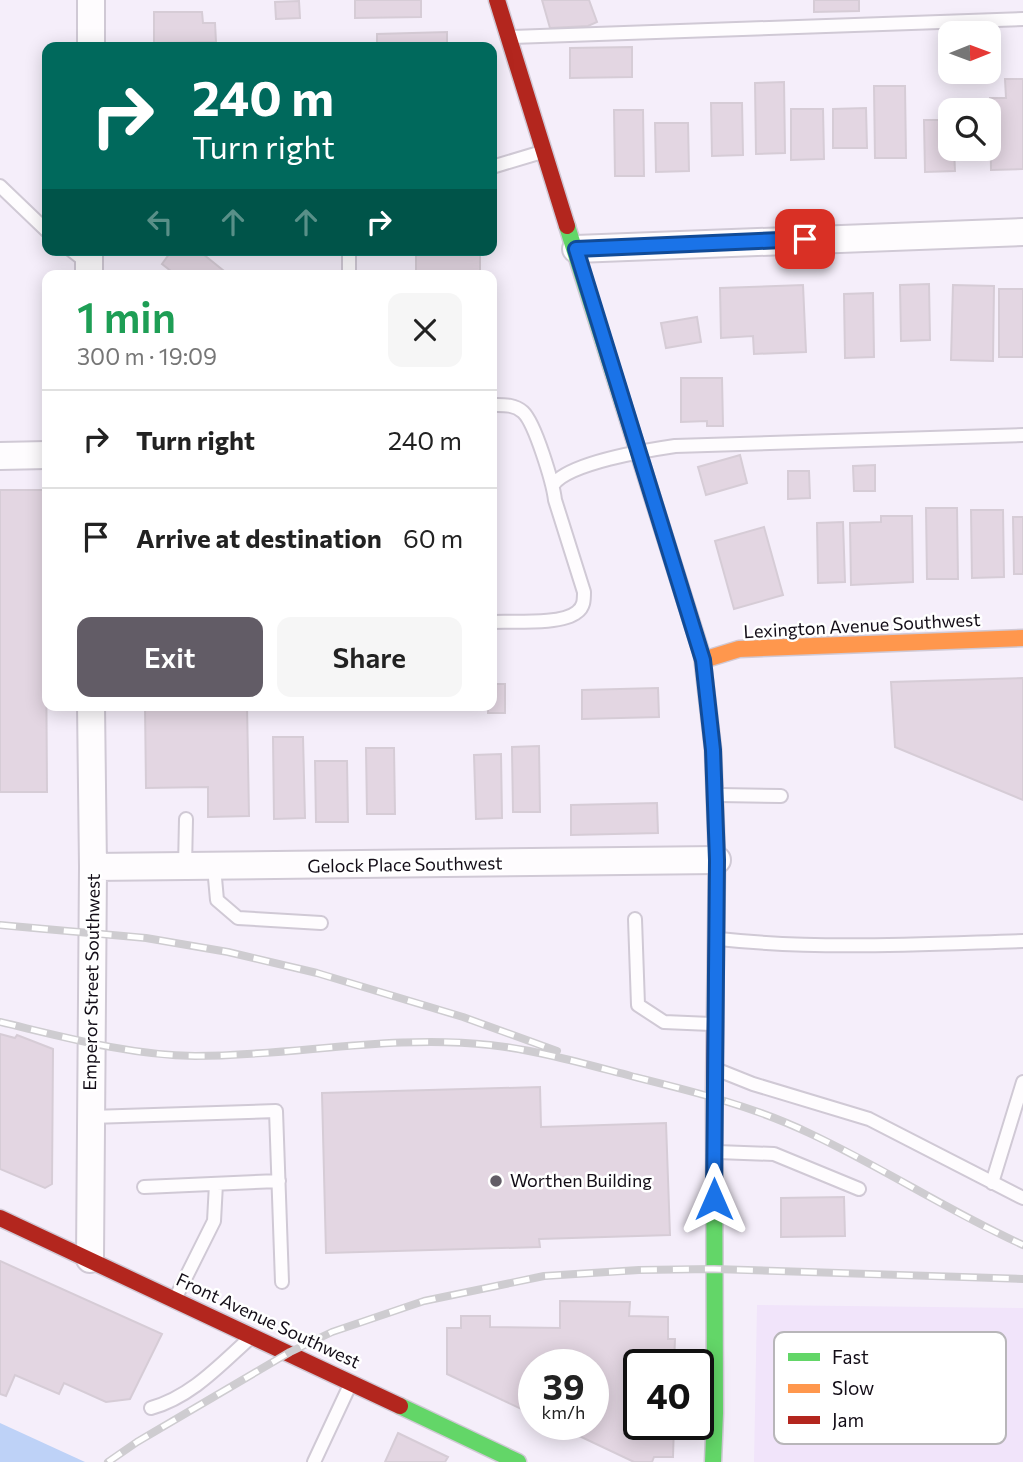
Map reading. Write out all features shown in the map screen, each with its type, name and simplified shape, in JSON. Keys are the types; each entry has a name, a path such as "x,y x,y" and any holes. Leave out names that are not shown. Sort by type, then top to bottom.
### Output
{"street":[{"path":"91,0 91,42"},
{"path":"497,0 703,660 713,750 717,860 713,1462"},
{"path":"576,249 1023,232"},
{"path":"0,456 42,455"},
{"name":"Lexington Avenue Southwest","path":"703,660 739,649 1023,638"},
{"name":"Emperor Street Southwest","path":"90,1259 93,867 91,711"},
{"name":"Gelock Place Southwest","path":"93,867 717,860"},
{"name":"Front Avenue Southwest","path":"0,1218 253,1335 517,1462"}],"lane":[{"path":"508,37 1023,19"},
{"path":"497,166 545,152"},
{"path":"0,186 42,226"},
{"path":"497,405 509,405 524,413 534,430 584,592 584,603 579,612 566,618 497,621"},
{"path":"553,485 559,477 639,452 675,446 1023,435"},
{"path":"715,795 781,796"},
{"path":"185,867 186,819"},
{"path":"214,867 217,900 238,918 321,923"},
{"path":"635,919 638,1005 664,1022 715,1024"},
{"path":"715,938 751,942 852,945 1023,941"},
{"path":"714,1069 753,1084 869,1119 1023,1198"},
{"path":"992,1183 1023,1082"},
{"path":"91,1117 276,1111 282,1282"},
{"path":"713,1152 774,1154 859,1189"},
{"path":"144,1187 278,1181"},
{"path":"176,1299 214,1222 216,1184"},
{"path":"151,1408 170,1403 209,1376 253,1335"},
{"path":"314,1462 351,1382"}],"shaded area":[{"path":"757,1305 1023,1308 1023,1462 754,1462"}],"water":[{"path":"0,1423 85,1462 0,1462"}],"building":[{"path":"355,0 421,0 421,17 355,18"},
{"path":"542,0 589,0 597,22 588,26 550,28"},
{"path":"814,0 859,0 859,11 814,12"},
{"path":"299,1 300,18 276,19 275,2"},
{"path":"154,12 202,12 203,23 215,23 216,42 154,42"},
{"path":"447,32 447,42 377,42 377,34"},
{"path":"632,47 632,77 570,78 570,48"},
{"path":"1005,79 1023,79 1023,169 991,170 991,161 1001,161 1001,98 1006,98"},
{"path":"784,82 785,153 756,154 755,83"},
{"path":"874,86 905,86 906,158 875,158"},
{"path":"711,103 742,103 743,155 712,156"},
{"path":"866,108 867,148 833,148 833,109"},
{"path":"791,109 823,109 824,159 791,160"},
{"path":"614,110 643,110 644,176 615,176"},
{"path":"924,120 938,120 938,161 955,161 955,171 925,172"},
{"path":"655,123 688,123 689,171 656,172"},
{"path":"168,256 205,256 223,270 170,270 162,264"},
{"path":"416,256 480,256 480,270 416,270"},
{"path":"929,284 930,340 901,341 900,285"},
{"path":"803,285 806,352 754,354 753,336 721,338 720,288"},
{"path":"953,285 994,286 993,361 951,360"},
{"path":"999,289 1023,289 1023,357 999,357"},
{"path":"873,293 874,357 845,358 844,294"},
{"path":"697,317 701,342 666,348 661,323"},
{"path":"681,378 722,378 723,426 707,426 707,421 681,422"},
{"path":"740,455 747,483 706,495 698,467"},
{"path":"875,465 875,491 854,491 853,466"},
{"path":"788,471 809,471 810,498 788,499"},
{"path":"0,490 42,490 42,711 46,711 47,792 0,792"},
{"path":"926,508 957,508 958,579 927,579"},
{"path":"971,510 1003,510 1004,577 972,578"},
{"path":"881,516 912,516 913,582 851,585 850,523 881,522"},
{"path":"1013,517 1023,517 1023,574 1014,574"},
{"path":"843,522 845,582 818,583 817,523"},
{"path":"764,527 783,595 734,609 715,541"},
{"path":"1023,678 1023,800 895,747 891,682"},
{"path":"497,684 505,684 505,713 488,713 497,711"},
{"path":"658,688 659,717 582,719 582,690"},
{"path":"145,711 247,711 249,816 208,817 208,787 146,788"},
{"path":"273,737 303,737 305,818 274,819"},
{"path":"539,746 540,812 513,812 512,747"},
{"path":"366,748 394,748 395,814 367,814"},
{"path":"501,754 502,818 476,819 474,755"},
{"path":"315,761 347,761 348,822 316,822"},
{"path":"657,803 658,833 571,835 571,805"},
{"path":"0,1034 15,1038 17,1035 53,1049 52,1184 45,1188 0,1169"},
{"name":"Worthen Building","path":"540,1087 541,1127 666,1123 670,1235 539,1239 540,1247 326,1253 322,1093"},
{"path":"844,1197 845,1236 781,1237 781,1198"},
{"path":"0,1261 162,1334 130,1399 106,1402 64,1383 59,1394 15,1375 6,1396 0,1394"},
{"path":"560,1301 630,1302 629,1316 668,1317 668,1339 675,1339 675,1349 623,1349 623,1440 674,1440 673,1457 654,1457 652,1462 634,1462 588,1440 609,1440 609,1349 518,1349 518,1407 447,1374 447,1328 461,1328 461,1316 490,1316 490,1327 560,1328"},
{"path":"398,1433 448,1457 445,1462 385,1462"}],"railway":[{"path":"0,925 146,938 228,952 317,973 463,1017 557,1051"},
{"path":"0,1022 97,1044 170,1055 232,1055 416,1042 490,1045 543,1054 699,1094 788,1123 1023,1245"},
{"path":"108,1462 137,1442 290,1352 332,1332 424,1301 544,1276 714,1269 1023,1279"}],"traffic: fast":[{"path":"567,226 702,655"},
{"path":"713,1462 714,1095"},
{"path":"400,1406 518,1462"}],"traffic: slow":[{"path":"703,660 739,649 1023,638"}],"traffic: jam":[{"path":"497,0 567,226"},
{"path":"702,655 713,749 717,860 714,1095"},
{"path":"0,1218 400,1406"}],"place":[{"name":"Worthen Building","path":"496,1181"}],"route":[{"path":"714,1199 717,860 713,750 703,660 576,249 805,239"}]}
